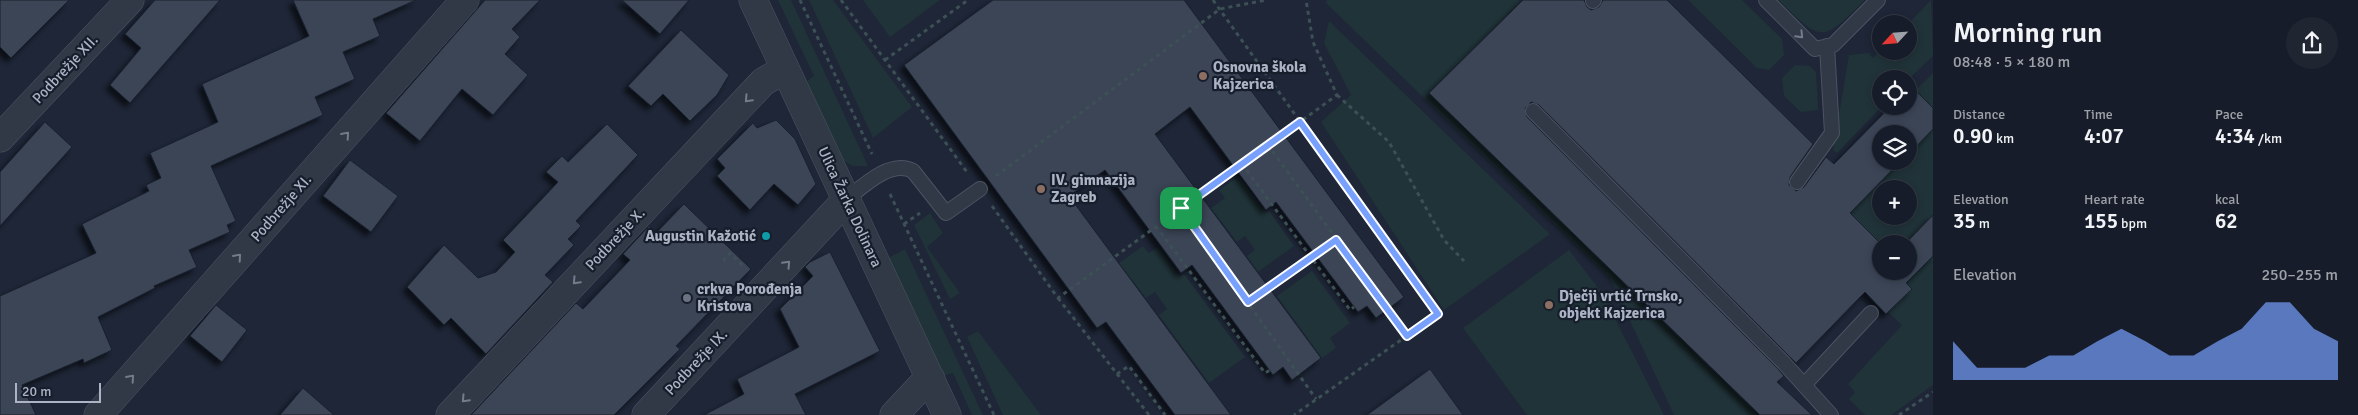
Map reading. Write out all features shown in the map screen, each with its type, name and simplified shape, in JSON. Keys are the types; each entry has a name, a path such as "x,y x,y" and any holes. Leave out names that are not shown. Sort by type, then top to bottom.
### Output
{"street":[{"name":"Podbrežje XII.","path":"0,138 130,0"},
{"name":"Podbrežje XI.","path":"98,415 464,0"},
{"name":"Ulica Žarka Dolinara","path":"753,0 947,415"},
{"name":"Podbrežje X.","path":"450,415 763,82 785,69"},
{"name":"Podbrežje IX.","path":"646,415 846,199"},
{"path":"894,415 923,384 931,379"}],"lane":[{"path":"1766,0 1815,49 1833,44 1848,32 1878,0"},
{"path":"1797,182 1832,133 1827,46"},
{"path":"1533,111 1804,385 1831,415"},
{"path":"846,199 871,179 899,168 913,171 946,213 980,189"},
{"path":"1804,385 1872,313"}],"path":[{"path":"800,0 876,163"},
{"path":"842,0 970,177"},
{"path":"885,60 968,0"},
{"path":"1213,0 1438,314 1294,415"},
{"path":"1149,415 1058,298 980,189 1220,8 1266,0"},
{"path":"1306,0 1313,42 1337,95 1389,142 1444,240 1464,261"},
{"path":"1058,298 1337,95"},
{"path":"1268,146 1407,336"},
{"path":"1242,164 1350,310 1354,307"},
{"path":"887,188 994,415"},
{"path":"904,224 927,208"},
{"path":"1181,208 1316,400"},
{"path":"1156,226 1265,373 1270,370"},
{"path":"1248,302 1336,240"},
{"path":"1117,374 1129,366 1165,415"},
{"path":"1899,415 1933,392"}],"green space":[{"path":"778,0 791,0 868,166 852,166 843,160 808,83 808,80 814,76"},
{"path":"809,0 833,0 912,107 873,138"},
{"path":"863,0 940,0 890,37"},
{"path":"1327,0 1518,0 1520,3 1429,93 1760,415 1674,415 1610,278 1326,3"},
{"path":"1688,0 1742,0 1782,39 1784,55 1769,70 1757,68"},
{"path":"1778,0 1865,0 1839,24 1830,30 1821,32 1813,30 1804,24"},
{"path":"1931,0 1933,56 1917,71 1872,70 1873,115 1837,153 1833,150 1849,55 1869,53 1872,60 1918,60 1917,15"},
{"path":"1329,21 1550,234 1444,310 1321,122 1351,95 1324,43"},
{"path":"1795,65 1810,66 1816,72 1818,110 1801,112 1784,96 1782,78"},
{"path":"1933,75 1933,108 1917,93 1917,89"},
{"path":"1933,129 1933,215 1914,235 1872,235 1850,213 1872,191 1872,225 1917,225 1917,180 1882,180 1892,170 1917,170 1917,146"},
{"path":"1239,176 1266,213 1269,211 1294,246 1258,272 1247,256 1255,250 1245,236 1237,242 1211,208 1225,198 1219,190"},
{"path":"930,213 943,233 927,247 960,293 950,299 914,225"},
{"path":"1143,246 1149,253 1158,247 1180,277 1184,274 1245,357 1209,383 1159,315 1167,309 1155,292 1146,298 1119,263"},
{"path":"905,249 983,415 972,415 953,373 946,375 943,373 888,258"},
{"path":"1569,250 1602,293 1664,415 1527,415 1463,328"},
{"path":"1933,256 1933,385 1891,415 1865,415 1849,399 1855,392 1848,384 1902,325 1888,312 1912,289 1906,283 1909,280 1917,280 1917,272"},
{"path":"1312,271 1350,323 1330,338 1336,348 1322,358 1277,296"},
{"path":"978,331 1041,415 1003,415 967,337"}],"building":[{"path":"0,0 69,0 11,58 0,47"},
{"path":"155,0 220,0 130,103 110,85 141,48 125,34"},
{"path":"293,0 416,0 373,19 380,36 343,52 355,79 315,97 323,115 211,166 236,221 227,225 230,232 189,250 197,267 154,286 155,288 98,317 112,350 84,363 83,359 22,385 36,415 0,415 0,296 96,253 82,224 149,191 146,185 161,178 150,153 218,122 202,84 309,36"},
{"path":"485,0 540,0 512,29 520,37 505,54 528,75 493,115 462,89 420,141 386,113"},
{"path":"622,0 689,0 660,34"},
{"path":"993,0 1184,0 1404,297 1376,318 1367,306 1358,312 1276,202 1266,210 1190,107 1155,134 1321,358 1292,380 1283,367 1273,375 1192,265 1181,273 1105,170 1069,196 1231,415 1175,415 1106,322 1097,328 904,65"},
{"path":"1523,0 1584,0 1587,7 1591,10 1599,7 1603,0 1667,0 1813,144 1790,177 1789,185 1796,191 1804,187 1826,157 1834,164 1872,125 1872,170 1892,170 1882,180 1872,180 1872,191 1850,213 1872,235 1872,280 1909,280 1906,283 1912,289 1886,314 1865,292 1796,363 1539,105 1531,102 1525,108 1527,117 1778,369 1784,376 1777,382 1812,415 1760,415 1429,93"},
{"path":"681,30 729,75 717,95 690,121 663,94 651,106 628,86"},
{"path":"1917,92 1933,108 1933,129 1917,146 1917,125 1872,125 1882,115 1917,115"},
{"path":"776,120 795,139 816,184 798,205 774,184 750,210 717,176 725,168 717,159 753,123 757,128"},
{"path":"45,122 72,147 0,226 0,172"},
{"path":"607,124 638,155 576,221 581,226 568,239 574,245 545,275 553,282 486,354 451,318 444,325 407,287 444,245 478,278 496,272 515,252 503,240 558,182 546,172 562,156 568,162"},
{"path":"350,160 398,196 371,232 323,196"},
{"path":"684,204 751,269 676,346 680,349 614,415 471,415 576,303 583,309 630,260 623,254 649,226 656,233"},
{"path":"1933,215 1933,256 1917,272 1917,235 1914,235"},
{"path":"830,252 880,351 795,394 806,415 704,415 744,394 737,379 799,347 780,309 813,276 805,267 810,262"},
{"path":"216,305 247,330 222,362 190,336"},
{"path":"1430,369 1463,415 1367,415"},
{"path":"303,388 334,415 280,415"}],"place":[{"name":"Osnovna škola Kajzerica","path":"1203,76"},
{"name":"IV. gimnazija Zagreb","path":"1041,189"},
{"name":"Augustin Kažotić","path":"766,236"},
{"name":"crkva Porođenja Kristova","path":"687,298"},
{"name":"Dječji vrtić Trnsko, objekt Kajzerica","path":"1549,305"}],"route":[{"path":"1300,122 1438,314 1407,336 1336,240 1248,302 1181,208 1300,122"}]}
